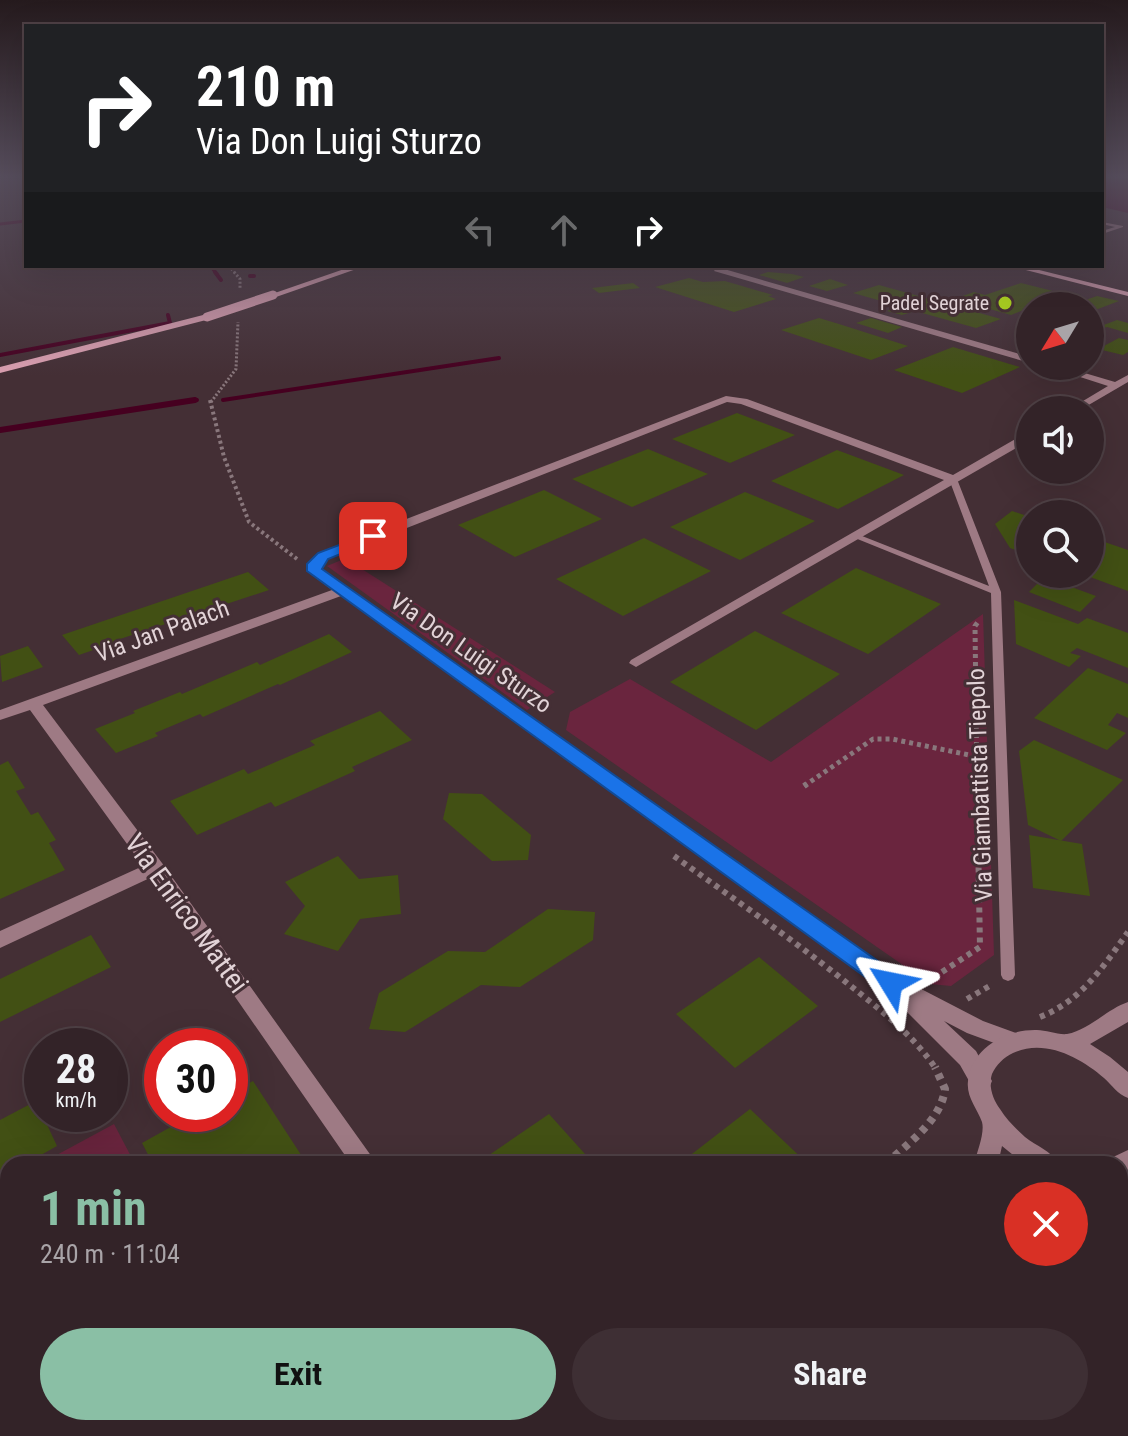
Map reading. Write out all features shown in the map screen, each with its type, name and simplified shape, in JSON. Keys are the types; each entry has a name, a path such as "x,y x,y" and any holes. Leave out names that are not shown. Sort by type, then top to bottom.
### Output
{"main road":[{"path":"0,370 207,317 355,268"},
{"path":"1022,268 1128,294"}],"street":[{"path":"717,269 1016,356"},
{"path":"1097,396 1128,378"},
{"path":"1099,380 1116,385"},
{"path":"314,571 314,564 323,556 726,399 743,401 953,479"},
{"path":"636,663 1016,443"},
{"name":"Via Don Luigi Sturzo","path":"314,571 891,983 975,1027 1016,1042 1038,1039 1064,1044"},
{"name":"Via Jan Palach","path":"0,715 340,592"},
{"name":"Via Enrico Mattei","path":"33,703 155,868 359,1156"},
{"path":"0,940 155,868"},
{"name":"Via Don Luigi Sturzo","path":"891,983 968,1058 981,1081 984,1102 995,1124"},
{"path":"1064,1044 1085,1037 1128,1011"},
{"path":"981,1081 992,1055 1016,1042"},
{"path":"1064,1044 1103,1063 1128,1088"},
{"path":"988,1156 995,1124"},
{"path":"995,1124 1011,1142 1033,1156"}],"lane":[{"name":"Via Giambattista Tiepolo","path":"953,479 996,592 1008,975"},
{"path":"854,536 996,592"}],"path":[{"path":"230,268 240,279"},
{"path":"238,353 236,369 210,400 224,457 249,522 314,571"},
{"path":"942,972 980,947 975,626 996,592"},
{"path":"804,786 873,739 892,739 1001,761"},
{"path":"1036,1018 1050,1014 1079,993 1128,932"},
{"path":"973,1005 963,1001 1008,975"},
{"path":"894,1156 942,1106 946,1088 934,1064 914,1042"}],"shaded area":[{"path":"344,559 555,692 527,710 327,566"},
{"path":"983,614 994,955 951,986 930,984 566,730 570,712 630,679 771,762"},
{"path":"99,1132 118,1132 131,1156 55,1156"}],"building":[{"path":"768,272 804,277 787,283 759,275"},
{"path":"689,278 703,282 725,281 773,295 768,296 776,299 734,312 655,287"},
{"path":"830,279 848,285 827,291 809,286"},
{"path":"633,283 640,288 599,293 592,288"},
{"name":"Padel Segrate","path":"1021,283 1057,292 1016,292 1016,313 1011,315 954,299 974,292 985,295"},
{"path":"879,285 1001,319 976,328 915,311 902,315 887,311 899,306 853,293"},
{"path":"1104,298 1119,301 1104,307"},
{"path":"819,318 908,346 871,360 781,330"},
{"path":"871,318 902,327 888,333 856,323"},
{"path":"1117,320 1128,323 1128,333 1104,328 1104,325"},
{"path":"1119,338 1128,340 1128,352 1123,355 1104,350 1104,346"},
{"path":"953,347 1016,366 1016,369 962,393 894,370"},
{"path":"737,413 795,435 730,463 672,439"},
{"path":"648,449 708,474 632,507 572,479"},
{"path":"837,450 904,475 838,509 771,481"},
{"path":"544,490 602,519 515,557 458,525"},
{"path":"745,492 815,521 740,560 670,527"},
{"path":"1012,511 1016,512 1016,550 1010,548 995,524"},
{"path":"644,538 711,571 623,616 556,579"},
{"path":"1104,542 1128,550 1128,591 1104,582"},
{"path":"856,568 941,604 868,654 781,613"},
{"path":"248,572 269,590 79,655 62,635"},
{"path":"1033,588 1074,588 1096,596 1080,612 1029,592"},
{"path":"1014,600 1078,624 1087,618 1128,633 1128,668 1077,648 1070,653 1081,656 1069,667 1016,644"},
{"path":"755,631 840,674 756,730 670,682"},
{"path":"329,634 352,652 203,717 200,714 155,733 158,736 116,753 95,729 257,662 260,665"},
{"path":"28,646 43,667 2,682 0,656"},
{"path":"1088,668 1128,684 1128,718 1117,713 1108,725 1126,733 1107,750 1034,718"},
{"path":"380,711 412,740 352,767 355,771 275,807 271,802 197,835 170,801 244,769 248,774 315,745 310,741"},
{"path":"1034,740 1123,780 1061,841 1028,825 1019,751"},
{"path":"8,761 25,788 16,791 31,815 38,812 56,840 49,843 65,870 0,899 0,765"},
{"path":"449,793 482,794 531,835 528,860 492,861 443,819"},
{"path":"1029,835 1082,844 1090,896 1033,888"},
{"path":"338,856 359,879 398,875 401,914 360,919 338,951 284,934 305,906 285,882"},
{"path":"548,909 595,912 593,940 520,987 481,985 405,1032 369,1029 379,993 448,951 485,952"},
{"path":"91,935 111,967 0,1022 0,979"},
{"path":"759,957 818,1006 735,1068 676,1014"},
{"path":"253,1081 302,1156 149,1156 142,1143 162,1132 248,1132 248,1084"},
{"path":"24,1107 24,1132 50,1132 57,1146 39,1156 0,1156 0,1120"},
{"path":"750,1109 800,1156 689,1156"},
{"path":"549,1114 587,1156 488,1156"}],"waterway":[{"path":"212,268 217,274"},
{"path":"215,272 221,280"},
{"path":"0,355 170,323 168,315"},
{"path":"223,400 499,358"},
{"path":"182,402 195,400"},
{"path":"182,402 197,400"},
{"path":"0,430 182,402"}],"place":[{"name":"Padel Segrate","path":"1005,303"}],"route":[{"path":"373,536 323,556 314,564 314,571 891,983"}]}
